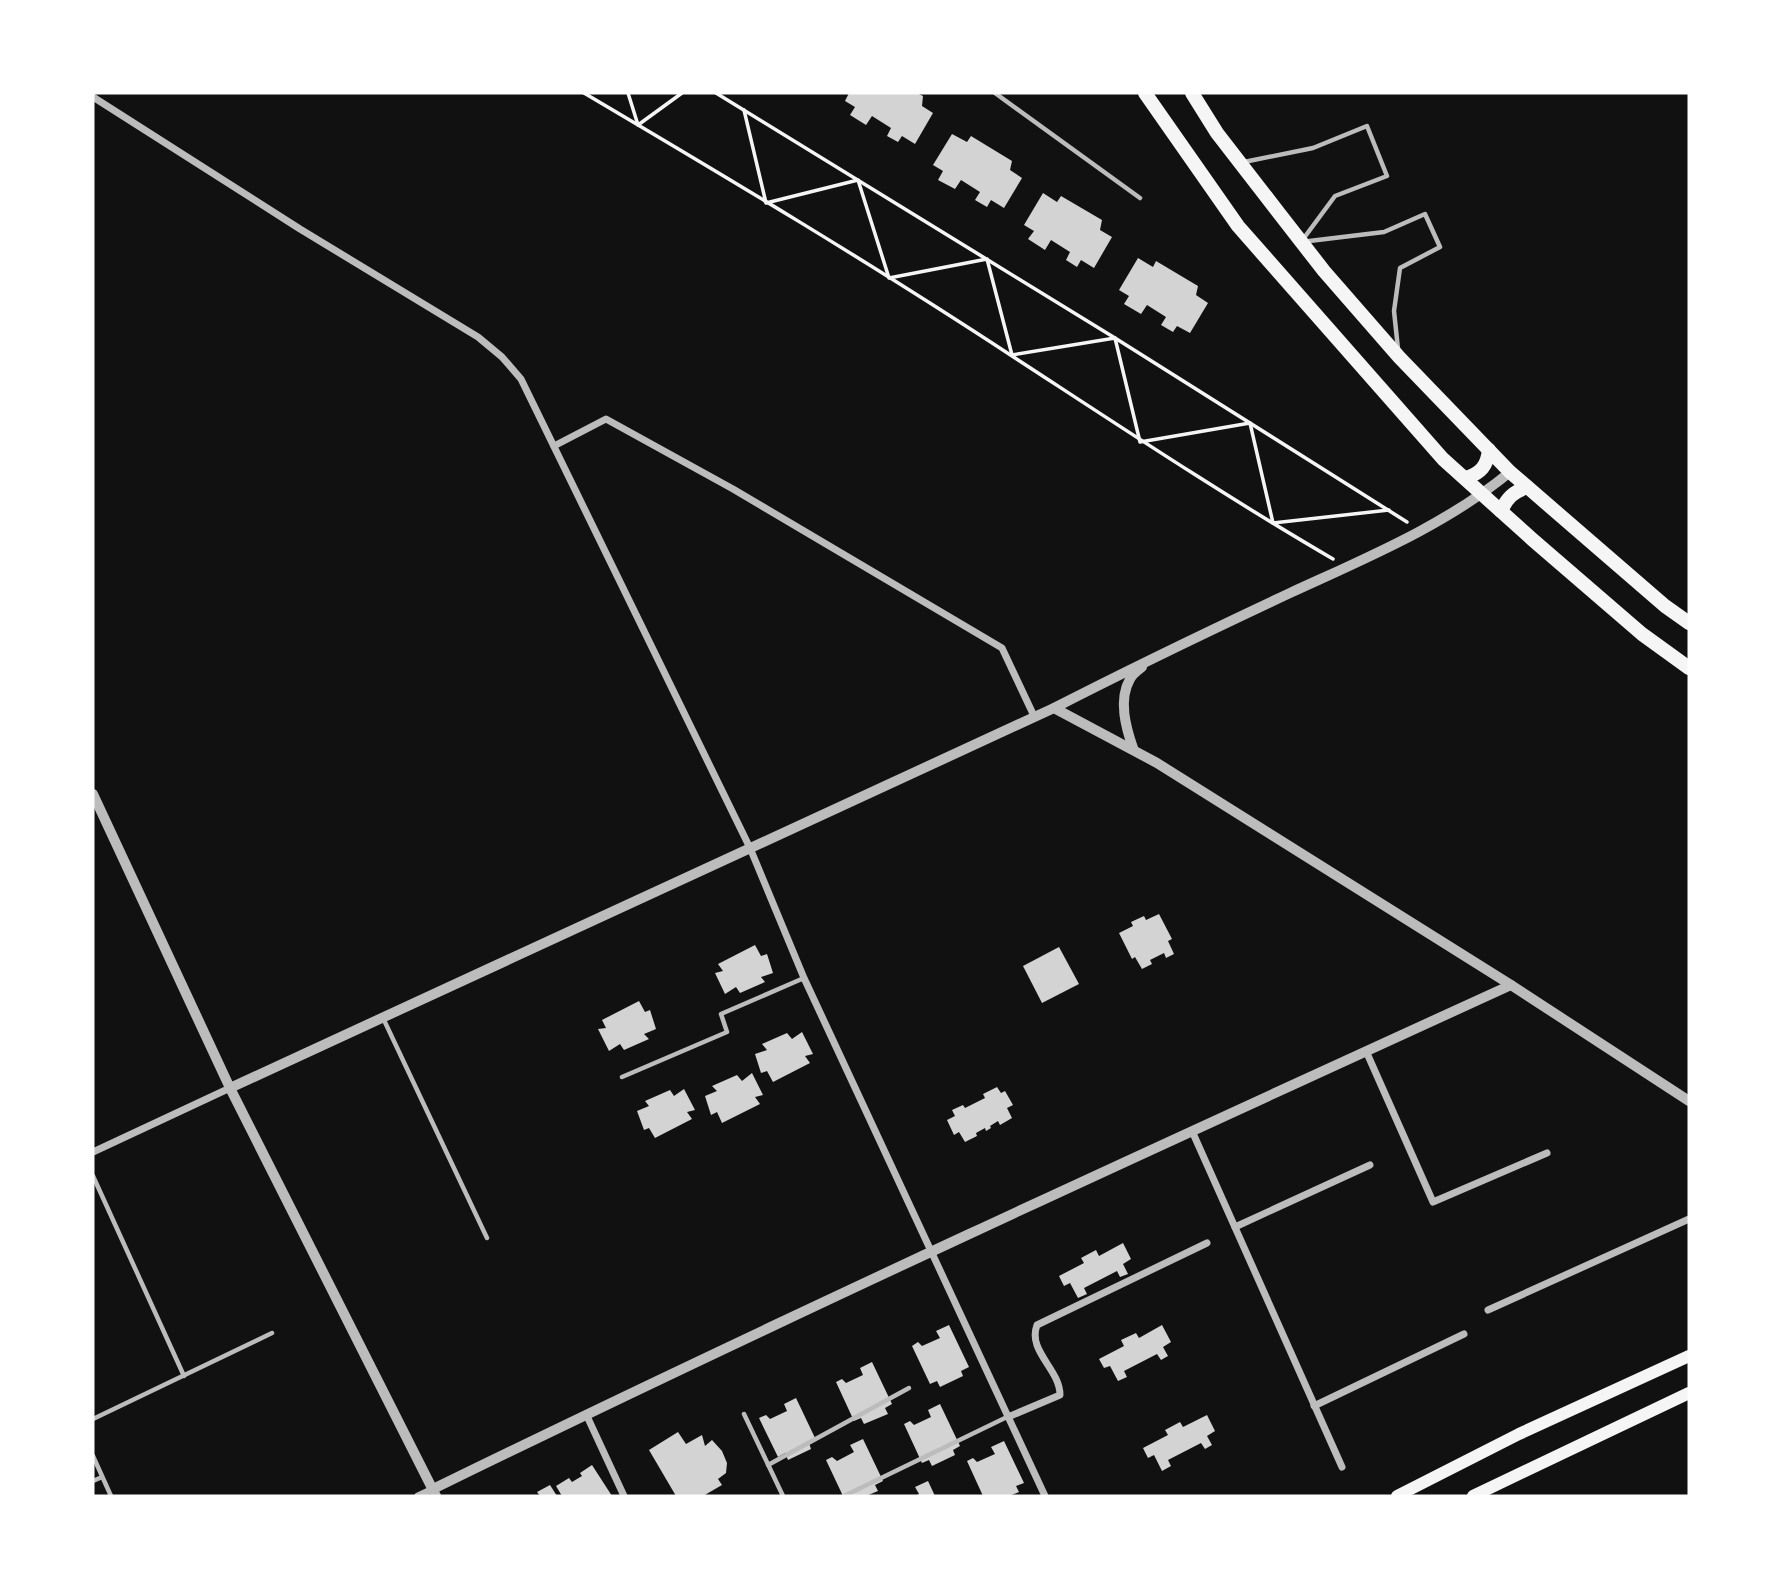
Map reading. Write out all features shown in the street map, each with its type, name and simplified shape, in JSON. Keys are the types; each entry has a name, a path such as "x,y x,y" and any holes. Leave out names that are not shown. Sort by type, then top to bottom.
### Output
{"main road":[{"path":"1145,93 1238,226 1443,459 1642,634 1689,668"},
{"path":"1192,93 1217,133 1301,242 1399,356 1510,472 1665,606 1689,623"},
{"path":"1466,478 1478,474 1487,463 1489,450"},
{"path":"1501,511 1506,500 1515,491 1527,487"},
{"path":"1397,1496 1520,1434 1689,1356"},
{"path":"1473,1496 1689,1393"}],"street":[{"path":"93,97 300,229 478,337 502,357 521,379 750,848 804,978 1045,1496"},
{"path":"554,446 606,419 721,483 1002,648 1034,716"},
{"path":"93,1152 1054,708 1155,656 1421,531 1483,495 1510,472"},
{"path":"1133,748 1126,727 1126,692 1129,680 1155,656"},
{"path":"1054,708 1133,748 1511,985 1689,1101"},
{"path":"93,794 230,1088 435,1493"},
{"path":"418,1496 435,1493 586,1414 931,1251 1511,985"},
{"path":"1366,1051 1433,1202 1546,1153"},
{"path":"1192,1132 1342,1467"},
{"path":"1235,1227 1370,1165"},
{"path":"1488,1310 1689,1219"},
{"path":"1008,1417 1060,1395 1056,1380 1034,1341 1037,1325 1208,1243"},
{"path":"1314,1406 1464,1334"},
{"path":"586,1414 624,1496"}],"lane":[{"path":"995,93 1140,198"},
{"path":"1240,163 1313,148 1367,126 1387,176 1335,196 1301,242"},
{"path":"1301,242 1384,232 1424,214 1440,247 1400,268 1394,311 1399,356"},
{"path":"622,1077 727,1032 721,1014 804,978"},
{"path":"383,1017 487,1238"},
{"path":"93,1176 184,1376"},
{"path":"93,1419 272,1333"},
{"path":"768,1465 909,1388"},
{"path":"744,1414 783,1496"},
{"path":"844,1496 1008,1417"},
{"path":"93,1456 111,1496"},
{"path":"93,1480 102,1477"}],"path":[{"path":"584,93 889,278 1012,355 1140,442 1347,567"},
{"path":"628,93 638,125"},
{"path":"638,125 682,93"},
{"path":"716,93 1115,338 1421,531"},
{"path":"744,110 766,204"},
{"path":"766,204 858,180"},
{"path":"858,180 889,278"},
{"path":"889,278 987,259"},
{"path":"987,259 1012,355"},
{"path":"1012,355 1115,338"},
{"path":"1115,338 1140,442"},
{"path":"1140,442 1250,423"},
{"path":"1250,423 1273,523"},
{"path":"1273,523 1390,510"}],"building":[{"path":"849,93 917,93 923,96 922,106 933,113 915,144 902,136 898,142 887,136 891,128 872,116 866,125 850,115 855,107 845,101"},
{"path":"952,134 967,142 971,136 1012,161 1010,170 1022,178 1004,208 991,200 987,207 975,200 980,192 961,180 955,189 938,180 943,171 933,165"},
{"path":"1043,193 1057,202 1061,196 1102,220 1100,230 1112,237 1094,268 1081,260 1077,267 1066,260 1070,252 1051,240 1045,250 1028,239 1034,231 1024,225"},
{"path":"1138,258 1153,267 1156,261 1198,286 1196,295 1208,303 1190,333 1177,326 1173,332 1161,325 1166,317 1147,305 1141,314 1124,304 1129,296 1119,290"},
{"path":"1159,914 1172,939 1168,941 1174,954 1166,958 1164,953 1150,960 1152,964 1142,969 1135,957 1132,959 1119,933 1133,926 1131,922 1144,916 1146,920"},
{"path":"755,945 761,956 767,954 773,973 761,977 765,982 740,993 736,987 725,994 715,973 723,971 718,964"},
{"path":"1059,947 1079,984 1042,1003 1023,966"},
{"path":"639,1001 645,1012 650,1010 656,1029 644,1034 649,1039 624,1050 620,1044 609,1051 598,1029 606,1028 602,1020"},
{"path":"802,1032 813,1054 805,1056 810,1063 773,1082 767,1071 761,1073 755,1054 767,1050 762,1044 787,1033 792,1039"},
{"path":"752,1073 763,1095 755,1097 760,1104 722,1123 717,1112 711,1115 705,1096 717,1091 712,1086 737,1075 742,1081"},
{"path":"997,1087 1001,1093 1005,1091 1013,1105 1007,1108 1012,1118 1000,1125 998,1121 990,1126 991,1128 986,1131 985,1128 965,1142 959,1132 954,1135 947,1120 955,1116 952,1110 963,1105 965,1108 985,1098 983,1094"},
{"path":"684,1089 695,1110 687,1112 692,1119 655,1138 649,1128 644,1130 637,1111 649,1106 645,1101 670,1090 674,1096"},
{"path":"1123,1243 1131,1259 1123,1264 1128,1274 1120,1277 1117,1271 1084,1288 1087,1294 1078,1298 1070,1283 1064,1286 1059,1276 1084,1263 1081,1258 1096,1250 1099,1256"},
{"path":"949,1325 969,1367 961,1371 963,1376 940,1387 937,1381 930,1384 912,1346 918,1342 922,1346 940,1338 936,1331"},
{"path":"1162,1325 1171,1342 1163,1347 1168,1356 1161,1360 1157,1354 1124,1371 1127,1377 1118,1381 1110,1366 1104,1368 1099,1359 1124,1346 1121,1340 1136,1333 1139,1338"},
{"path":"872,1362 892,1404 885,1408 888,1414 864,1424 861,1418 854,1421 836,1382 842,1379 846,1383 863,1375 860,1368"},
{"path":"796,1398 816,1440 809,1443 811,1449 788,1460 785,1453 778,1457 759,1418 766,1415 770,1419 787,1411 784,1404"},
{"path":"940,1404 960,1446 953,1450 955,1455 932,1466 929,1460 922,1463 904,1424 910,1421 914,1425 931,1417 928,1410"},
{"path":"1207,1415 1215,1431 1207,1436 1212,1445 1205,1449 1201,1443 1168,1460 1171,1466 1162,1471 1154,1455 1148,1458 1143,1448 1168,1435 1165,1430 1180,1422 1183,1427"},
{"path":"678,1432 686,1444 702,1435 705,1446 712,1440 722,1451 727,1463 726,1473 718,1479 722,1485 703,1496 676,1496 649,1450"},
{"path":"863,1439 883,1481 875,1485 878,1491 866,1496 843,1496 826,1460 832,1457 837,1461 854,1452 850,1445"},
{"path":"1004,1441 1024,1483 1016,1486 1019,1492 1009,1496 983,1496 967,1461 973,1458 977,1462 995,1454 991,1447"},
{"path":"592,1465 612,1496 562,1496 556,1486 569,1478 572,1482"},
{"path":"928,1481 935,1496 915,1496 919,1494 915,1487"},
{"path":"550,1485 557,1496 540,1496 537,1492"}]}
